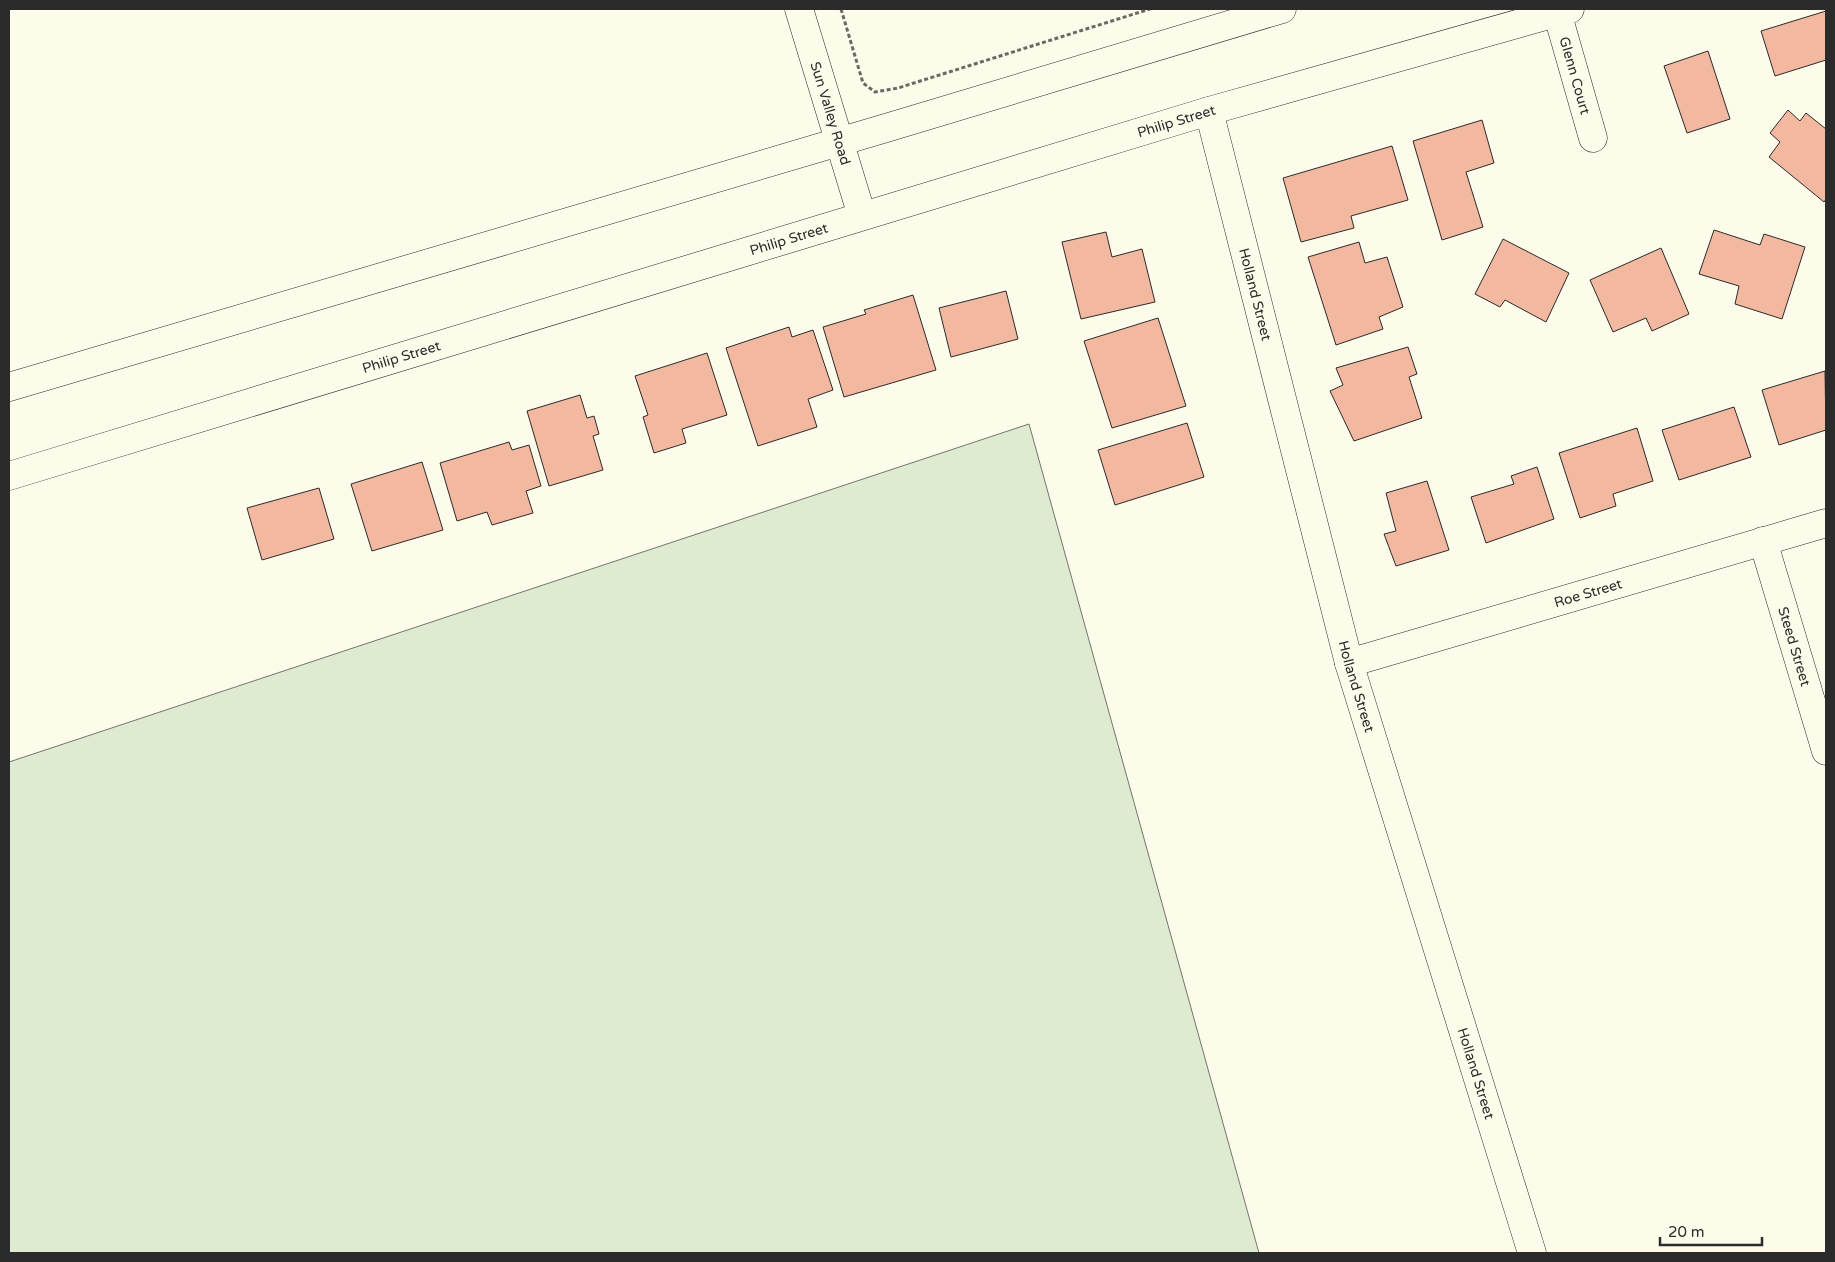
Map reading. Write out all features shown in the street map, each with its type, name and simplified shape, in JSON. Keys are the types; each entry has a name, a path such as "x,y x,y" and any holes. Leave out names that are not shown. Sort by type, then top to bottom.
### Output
{"main road":[{"name":"Sun Valley Road","path":"799,9 862,216"},
{"path":"9,387 1282,9"},
{"name":"Philip Street","path":"9,476 1209,111 1564,11"},
{"name":"Glenn Court","path":"1564,11 1593,138"},
{"name":"Holland Street","path":"1209,111 1348,663 1532,1253"},
{"name":"Roe Street","path":"1348,663 1826,523"},
{"name":"Steed Street","path":"1763,541 1826,751"}],"path":[{"path":"841,9 863,83 875,92 898,88 1150,9"}],"green space":[{"path":"1029,424 1259,1253 9,1253 9,762"}],"building":[{"path":"1826,11 1826,60 1775,76 1761,31"},
{"path":"1708,51 1730,119 1687,133 1664,66"},
{"path":"1788,110 1800,121 1806,113 1826,129 1826,199 1824,202 1769,157 1780,142 1770,133"},
{"path":"1482,120 1494,163 1466,172 1483,227 1442,240 1413,141"},
{"path":"1392,146 1408,200 1351,216 1354,228 1301,242 1283,178"},
{"path":"1714,230 1760,245 1764,234 1805,247 1782,319 1735,304 1739,286 1699,274"},
{"path":"1106,232 1112,257 1142,249 1155,302 1081,319 1062,242"},
{"path":"1503,239 1569,273 1546,322 1505,300 1500,307 1475,294"},
{"path":"1359,242 1365,263 1387,257 1403,307 1379,317 1383,329 1336,345 1308,257"},
{"path":"1661,248 1689,314 1652,331 1646,318 1613,332 1590,280"},
{"path":"1006,291 1018,339 951,357 939,308"},
{"path":"913,295 936,370 844,397 823,327 866,314 864,310"},
{"path":"1158,318 1186,406 1112,428 1084,341"},
{"path":"789,327 792,337 813,330 833,390 808,399 817,427 758,446 726,348"},
{"path":"1408,347 1417,374 1409,377 1422,418 1354,441 1330,391 1343,385 1336,368"},
{"path":"707,353 727,415 682,429 686,443 654,453 643,417 648,415 635,376"},
{"path":"1825,371 1826,430 1779,445 1762,390"},
{"path":"580,395 587,418 594,416 599,434 593,436 603,470 549,486 527,411"},
{"path":"1734,407 1751,457 1679,480 1662,430"},
{"path":"1187,423 1204,477 1115,505 1098,450"},
{"path":"1637,428 1653,481 1613,494 1616,506 1580,518 1559,453"},
{"path":"509,442 512,450 529,445 541,486 526,491 533,513 492,525 487,512 457,521 440,463"},
{"path":"422,462 443,530 372,551 351,484"},
{"path":"1537,467 1554,519 1486,543 1471,497 1514,484 1511,476"},
{"path":"1427,481 1449,550 1396,566 1384,534 1396,531 1386,493"},
{"path":"319,488 334,539 262,560 247,508"}]}
